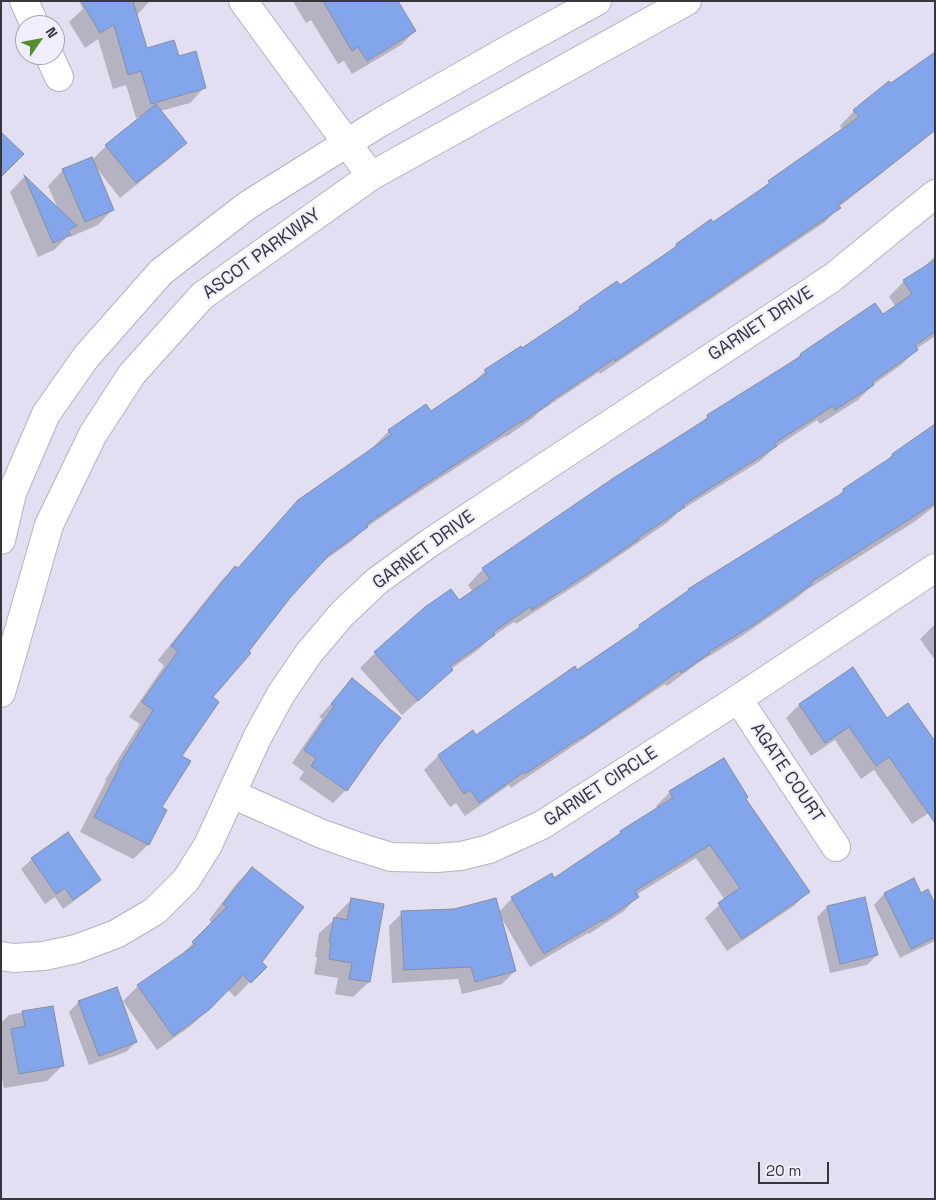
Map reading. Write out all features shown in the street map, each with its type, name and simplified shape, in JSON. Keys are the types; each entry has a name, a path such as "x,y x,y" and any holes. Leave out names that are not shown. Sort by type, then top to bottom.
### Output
{"street":[{"path":"24,1 30,15"},
{"path":"243,1 371,176"},
{"path":"1,540 12,493 46,414 86,357 161,272 248,205 379,123 597,1"},
{"name":"ASCOT PARKWAY","path":"1,693 49,525 93,434 132,374 202,296 371,176 687,1"},
{"name":"GARNET DRIVE","path":"1,956 14,958 44,956 76,949 116,934 155,912 186,880 208,845 257,738 281,694 310,653 342,614 377,581 431,542 832,278 935,194"},
{"name":"GARNET CIRCLE","path":"232,794 322,834 391,856 436,858 460,856 489,850 542,825 738,699 935,568"},
{"name":"AGATE COURT","path":"738,699 836,847"}],"building":[{"path":"81,1 133,1 147,48 174,40 179,56 196,51 206,88 151,104 141,71 128,75 114,25 100,33"},
{"path":"323,1 398,1 416,31 367,61 358,47 352,51"},
{"path":"935,52 935,130 838,205 841,208 615,361 614,359 549,404 424,485 366,525 368,527 330,554 290,598 249,651 251,653 213,697 219,702 182,756 191,761 162,807 167,810 149,845 94,817 119,765 153,710 142,702 178,651 171,646 235,566 238,568 298,500 391,435 388,430 426,404 431,411 487,373 484,370 521,346 522,348 580,309 579,307 617,281 620,285 677,246 676,244 711,219 713,222 770,183 768,181 859,117 853,110 889,81 891,83"},
{"path":"156,104 187,143 136,183 105,145"},
{"path":"1,132 24,154 1,177"},
{"path":"92,157 114,210 85,222 62,169"},
{"path":"24,175 77,226 68,230 71,235 53,243"},
{"path":"935,260 935,332 915,345 918,350 872,382 874,385 835,410 833,406 775,443 777,446 683,505 685,507 601,565 532,610 530,607 493,632 495,635 450,666 453,670 418,701 374,652 425,607 451,589 459,600 490,579 482,568 612,479 708,418 707,415 801,356 800,354 875,303 883,314 912,294 903,280"},
{"path":"935,424 935,503 811,582 812,584 755,624 709,652 681,673 680,670 582,738 525,774 524,772 479,803 470,790 464,794 438,755 473,730 476,735 575,666 577,670 640,627 639,625 688,589 844,492 843,489 893,456 892,454"},
{"path":"853,667 887,718 908,703 935,741 935,823 889,757 876,766 849,727 825,743 799,704"},
{"path":"352,678 401,718 347,791 311,766 316,758 304,750 334,706 331,704"},
{"path":"724,758 748,797 746,799 810,892 742,939 718,903 740,888 710,845 635,891 639,897 603,921 544,954 511,897 552,873 554,878 621,833 620,831 673,798 669,791"},
{"path":"68,832 101,880 73,900 65,888 56,894 31,858"},
{"path":"252,867 304,907 262,962 267,967 251,983 243,975 209,1010 173,1036 137,985 195,945 192,942 227,907 223,904"},
{"path":"914,878 921,893 928,889 935,904 935,937 911,949 884,893"},
{"path":"865,897 878,955 840,964 827,906"},
{"path":"351,898 384,904 370,982 349,979 352,963 329,959 331,942 329,942 334,917 347,920"},
{"path":"496,898 516,971 475,982 471,967 404,970 401,911 454,909"},
{"path":"117,987 137,1042 99,1056 78,1001"},
{"path":"53,1006 64,1066 19,1074 11,1029 25,1026 22,1011"}]}
